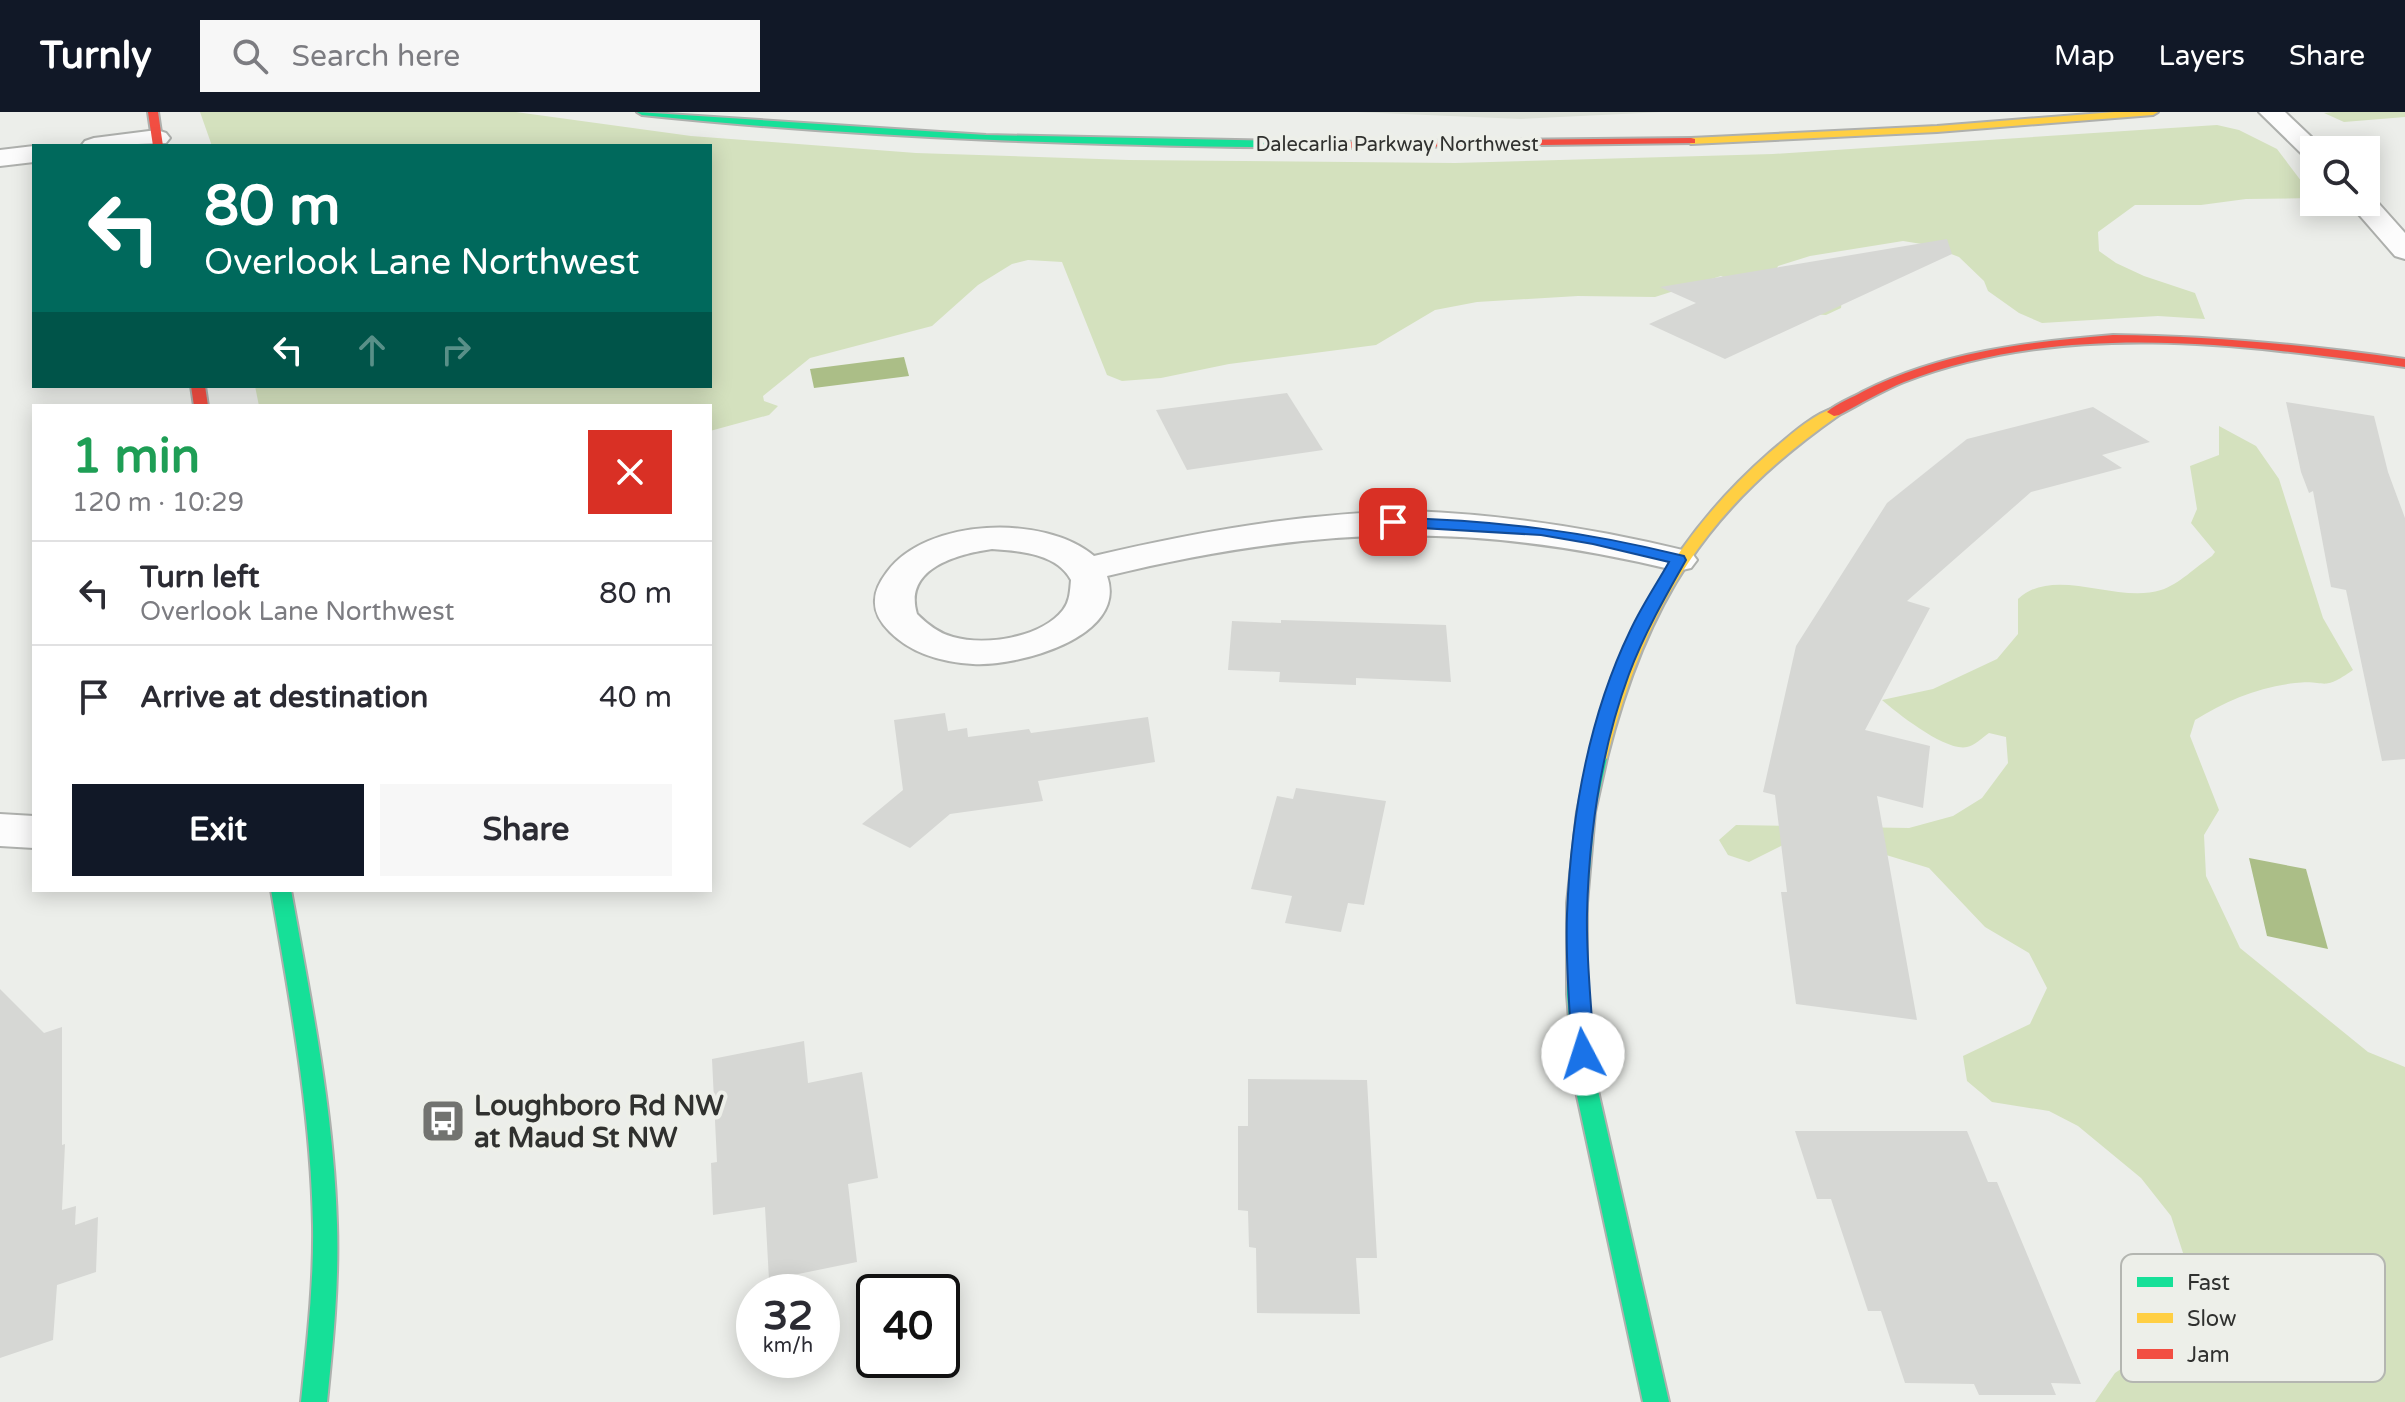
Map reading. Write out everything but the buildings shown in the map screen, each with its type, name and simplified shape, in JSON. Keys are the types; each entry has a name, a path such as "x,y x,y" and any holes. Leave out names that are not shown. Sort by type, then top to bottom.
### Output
{"main road":[{"path":"153,112 157,142"},
{"name":"Dalecarlia Parkway Northwest","path":"642,112 827,130 956,137 1337,145 1559,144 1764,138 2001,125 2153,112"},
{"name":"Dalecarlia Parkway Northwest","path":"1443,125 1475,125"},
{"path":"1656,1402 1585,1084 1577,917 1586,813 1604,722 1639,630 1678,560 1722,501 1788,442 1865,394 1906,376 1949,363 2046,346 2147,339 2260,343 2405,363"},
{"path":"281,892 317,1117 324,1199 325,1293 314,1402"}],"street":[{"path":"2271,112 2300,139"},
{"path":"126,144 157,142"},
{"path":"0,158 32,154"},
{"path":"2375,216 2405,250"},
{"path":"1084,570 1249,534 1312,526 1409,522 1541,531 1593,539 1678,560"},
{"path":"992,538 1021,539 1048,545 1070,555 1084,570 1091,589 1086,608 1069,627 1042,642 1008,651 973,652 940,646 914,634 897,617 894,597 900,579 907,571 936,551 963,542 992,538"},
{"path":"0,830 32,832"}],"shaded area":[{"path":"200,112 516,112 691,136 916,153 1129,160 1455,163 1773,154 2217,125 2239,130 2277,149 2300,179 2300,198 2246,199 2201,205 2135,205 2098,232 2099,251 2144,276 2195,293 2205,319 2158,316 2042,323 2019,313 1988,291 1984,281 1959,257 1928,245 1903,241 1810,256 1778,266 1775,273 1842,297 1841,308 1826,315 1810,314 1721,276 1655,297 1578,296 1477,302 1435,310 1376,345 1229,364 1161,378 1122,381 1107,375 1062,262 1028,260 1012,264 978,285 932,326 810,358 763,396 764,401 778,406 769,415 712,430 712,404 259,404 255,388 712,388 712,144 211,144"},
{"path":"1356,112 1663,112 1521,119"},
{"path":"2405,112 2405,117 2344,122 2324,113"},
{"path":"904,357 909,376 814,388 810,369"},
{"path":"2219,426 2256,446 2279,479 2323,618 2353,670 2329,683 2295,683 2255,691 2195,720 2190,736 2219,810 2204,835 2206,876 2240,948 2368,1052 2405,1067 2405,1402 2095,1402 2121,1369 2121,1382 2385,1382 2385,1254 2183,1254 2171,1216 2141,1178 2078,1126 2049,1111 1992,1102 1967,1081 1963,1056 2030,1024 2047,988 2029,953 1985,927 1929,868 1873,851 1787,843 1749,862 1728,855 1719,840 1736,825 1909,828 1953,816 1982,798 2008,763 2006,737 1989,733 1970,746 1947,744 1922,730 1882,700 1933,689 1997,659 2018,634 2018,599 2033,589 2067,585 2143,593 2167,588 2181,580 2215,552 2191,523 2197,509 2190,466 2219,455"},
{"path":"2249,858 2306,869 2328,949 2267,936"}],"traffic: fast":[{"path":"642,112 900,134 1159,143 1332,145"},
{"path":"1598,758 1586,812 1577,903 1577,994 1585,1082 1656,1402"},
{"path":"281,892 309,1057 323,1182 325,1269 314,1402"}],"traffic: slow":[{"path":"1691,141 1937,129 2153,112"},
{"path":"1598,758 1630,654 1680,560 1712,518 1749,478 1789,443 1834,412"}],"traffic: jam":[{"path":"153,112 158,144"},
{"path":"1332,145 1691,141"},
{"path":"1834,412 1898,380 1967,358 2039,345 2113,339 2188,340 2262,345 2405,363"},
{"path":"198,388 201,404"}],"place":[{"name":"Loughboro Rd NW at Maud St NW","path":"443,1121"}],"route":[{"path":"1393,522 1541,531 1645,550 1678,560 1639,630 1620,674 1604,722 1591,781 1577,917 1578,996 1583,1054"}]}
